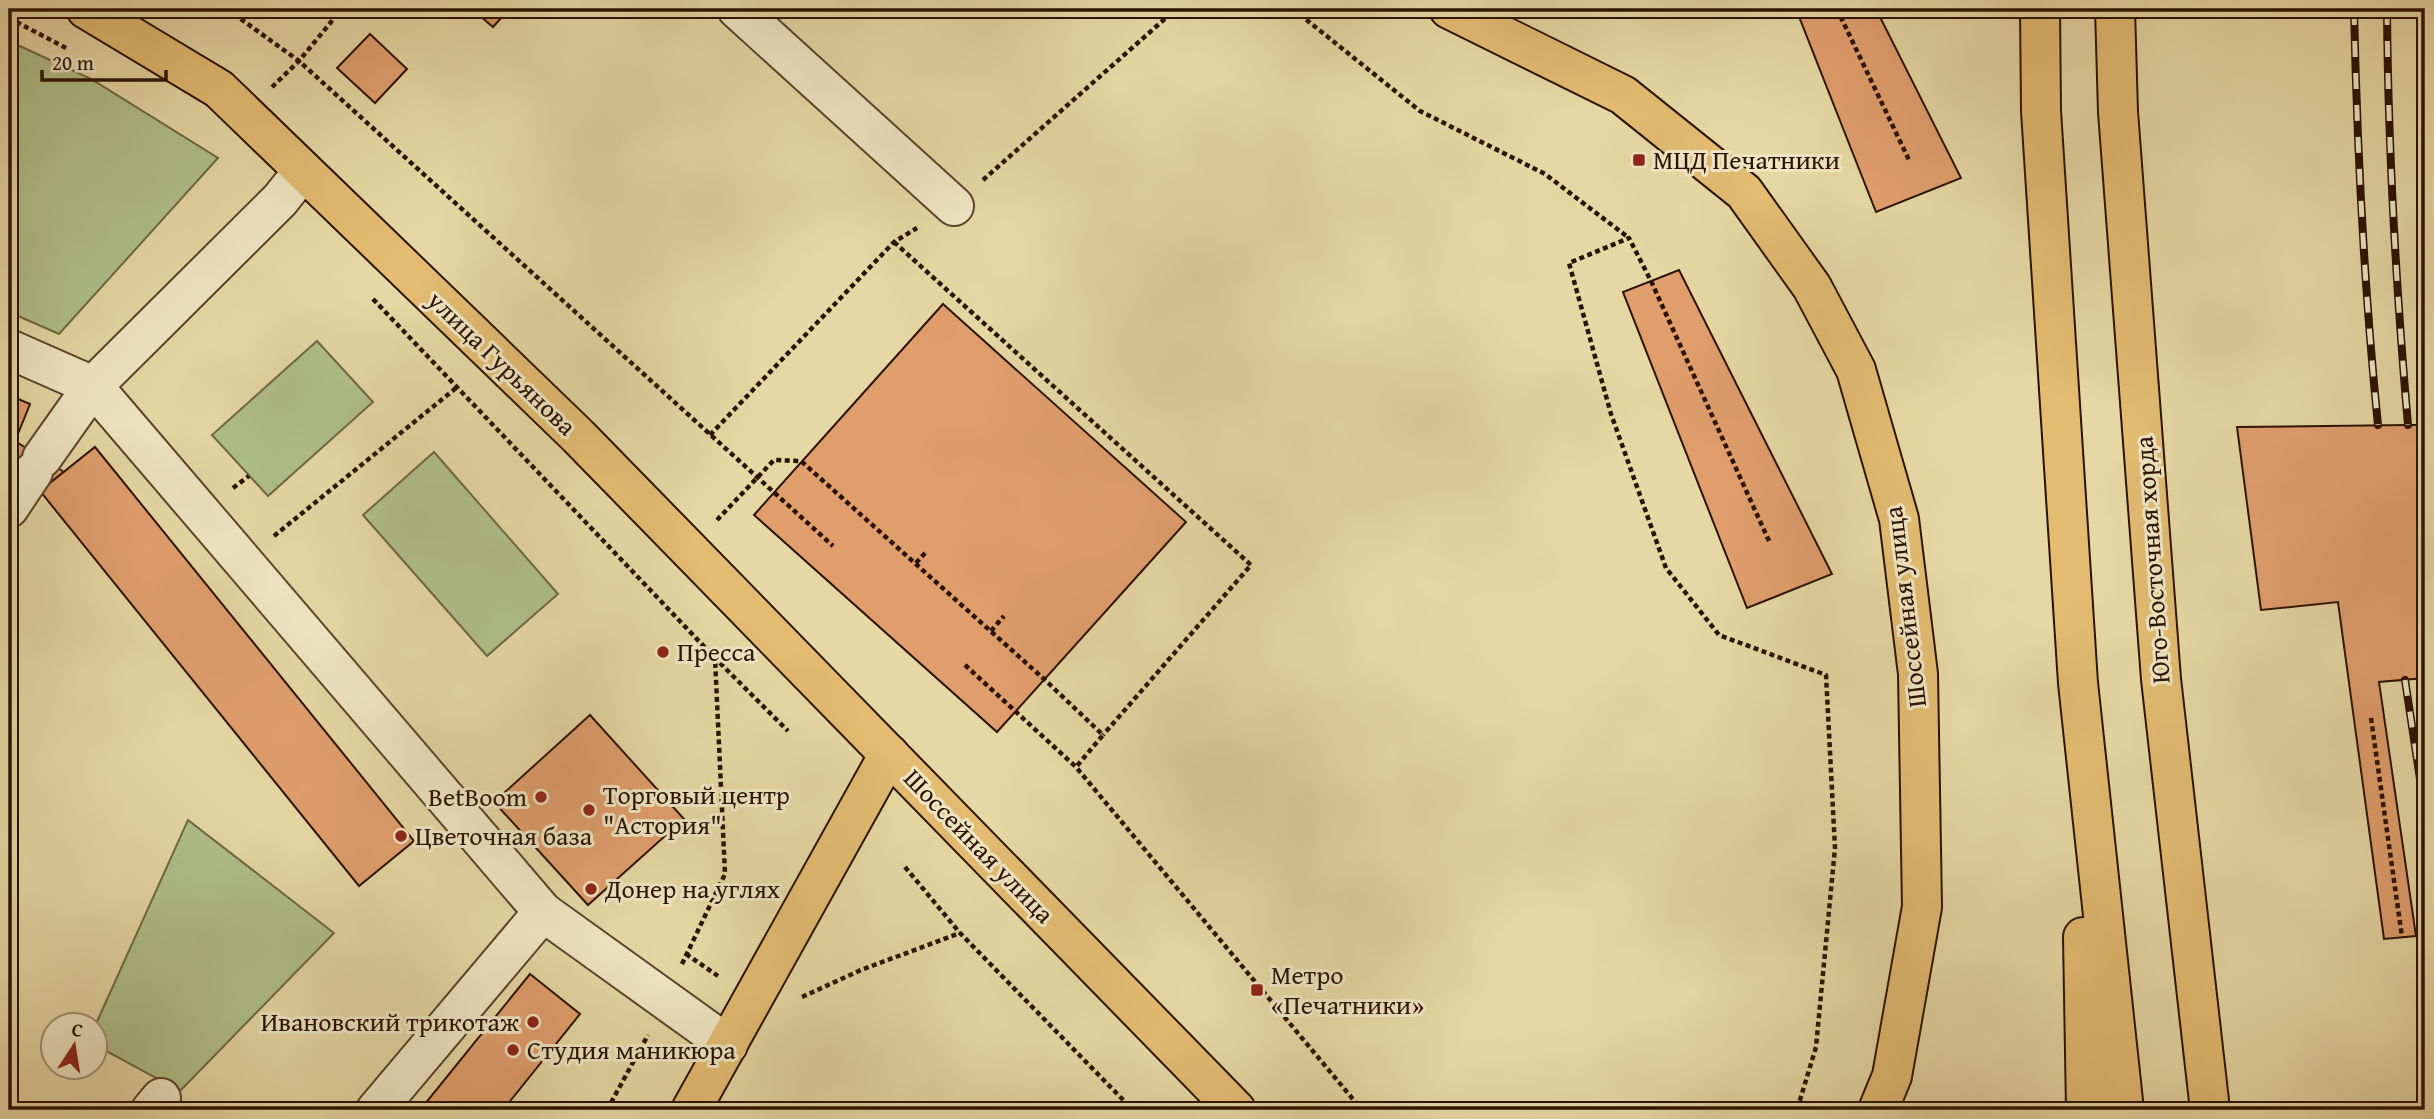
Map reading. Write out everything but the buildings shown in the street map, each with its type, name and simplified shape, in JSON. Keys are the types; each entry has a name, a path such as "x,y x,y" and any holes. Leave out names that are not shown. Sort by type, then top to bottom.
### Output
{"main road":[{"name":"улица Гурьянова","path":"86,9 219,89 578,436 889,754"},
{"name":"Шоссейная улица","path":"1449,9 1623,95 1744,192 1812,286 1856,370 1899,519 1918,674 1922,907 1892,1076 1878,1110"},
{"path":"2040,9 2041,111 2078,683 2124,1110"},
{"name":"Юго-Восточная хорда","path":"2115,9 2118,112 2161,679 2210,1110"},
{"path":"2078,683 2086,1110"},
{"name":"Шоссейная улица","path":"691,1110 889,754 1236,1110"}],"lane":[{"path":"737,9 954,206"},
{"path":"9,508 93,386 280,200 303,171"},
{"path":"9,349 93,386 543,912 728,1045"},
{"path":"376,1110 543,912"}],"path":[{"path":"227,9 299,61 833,546"},
{"path":"299,61 335,16 327,9"},
{"path":"710,435 894,243 954,206 1176,9"},
{"path":"1293,9 1420,111 1545,174 1629,238 1769,541"},
{"path":"1837,9 1909,160"},
{"path":"9,18 69,50"},
{"path":"1629,238 1569,262 1611,414 1666,568 1718,635 1826,675 1835,848 1816,1047 1797,1110"},
{"path":"894,243 1251,565 1076,767"},
{"path":"373,299 788,731"},
{"path":"243,561 456,388"},
{"path":"758,478 774,460 802,461 1103,735"},
{"path":"916,564 926,552"},
{"path":"991,631 1004,616"},
{"path":"607,1110 666,1001 725,874 715,658"},
{"path":"965,665 1076,767 1363,1110"},
{"path":"2371,718 2402,937"},
{"path":"905,867 960,933 1133,1110"},
{"path":"797,999 861,970 960,933"}],"green space":[{"path":"9,41 91,79 218,158 59,334 9,312"},
{"path":"317,341 373,402 268,496 212,435"},
{"path":"434,452 558,594 487,656 363,515"},
{"path":"188,820 334,933 180,1091 108,1052 108,1010 102,1010"}],"railway":[{"path":"2354,9 2362,217 2378,425"},
{"path":"2387,9 2393,217 2408,425"},
{"path":"2405,680 2425,812"}],"place":[{"name":"МЦД Печатники","path":"1639,160"},
{"name":"Пресса","path":"663,652"},
{"name":"BetBoom","path":"541,797"},
{"name":"Торговый центр \"Астория\"","path":"589,810"},
{"name":"Цветочная база","path":"401,836"},
{"name":"Донер на углях","path":"591,889"},
{"name":"Метро «Печатники»","path":"1257,990"},
{"name":"Ивановский трикотаж","path":"533,1022"},
{"name":"Студия маникюра","path":"513,1050"}]}
